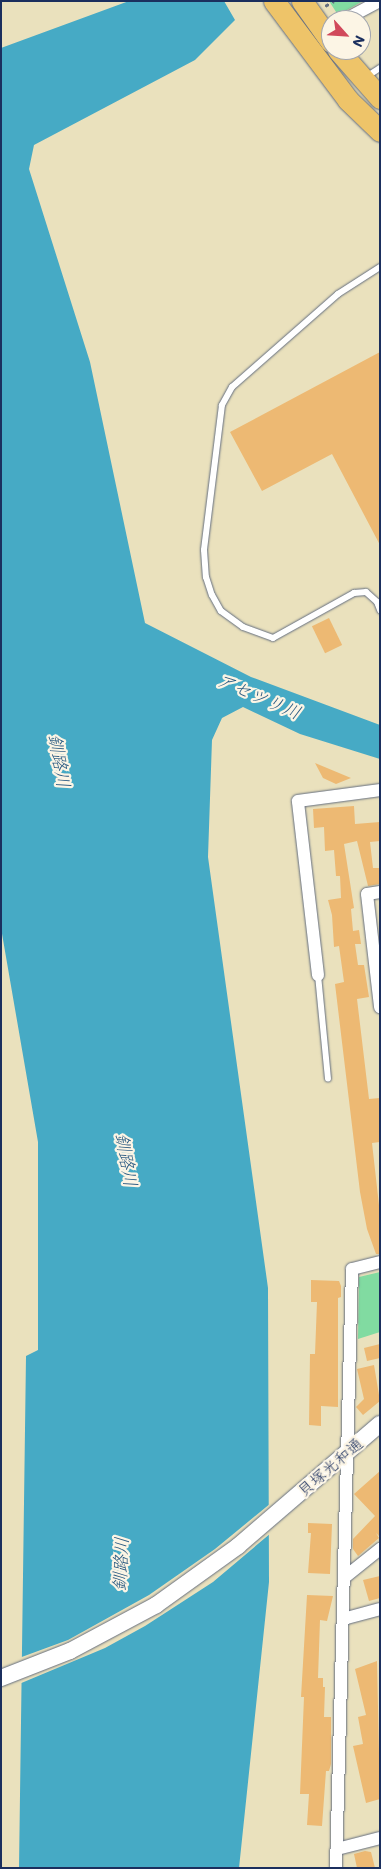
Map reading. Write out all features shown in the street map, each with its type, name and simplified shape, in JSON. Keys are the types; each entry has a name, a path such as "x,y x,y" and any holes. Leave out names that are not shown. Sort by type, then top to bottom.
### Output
{"highway":[{"path":"274,1 348,100 380,131"},
{"path":"302,1 321,24"},
{"path":"352,60 371,74 380,98"}],"street":[{"path":"362,10 379,1"},
{"path":"304,43 321,36"},
{"path":"318,975 298,801 380,790"},
{"path":"380,892 367,894 380,1007"},
{"path":"336,1868 349,1452 352,1269 380,1262"},
{"name":"貝塚光和通","path":"6,1676 70,1651 127,1623 191,1581 280,1510 380,1424"},
{"path":"345,1577 380,1549"},
{"path":"343,1619 380,1609"},
{"path":"337,1849 380,1838"}],"lane":[{"path":"380,267 338,294 232,387 222,405 204,550 206,577 212,595 221,611 243,627 273,638 354,593 366,592 377,602 380,610"},
{"path":"318,975 328,1079"}],"path":[{"path":"325,6 334,1"}],"green space":[{"path":"329,1 363,1 347,10 335,10"},
{"path":"380,1272 380,1332 358,1339 359,1277"}],"water":[{"path":"129,1 224,1 235,20 195,60 34,145 29,169 90,362 145,623 251,677 380,725 380,759 300,734 243,707 222,718 212,740 208,857 268,1288 269,1582 239,1868 19,1868 26,1356 38,1350 38,1142 1,928 1,48"}],"pier":[{"path":"271,1503 271,1533 213,1582 145,1626 105,1648 19,1684 19,1658 68,1640 149,1595 215,1549"}],"building":[{"path":"380,352 380,545 332,454 262,491 230,432"},
{"path":"329,618 342,645 325,653 312,626"},
{"path":"315,763 351,778 336,784 323,778"},
{"path":"354,806 355,824 380,822 380,841 370,842 373,868 380,868 380,884 368,886 357,841 344,844 354,908 351,909 353,931 359,930 361,944 355,944 358,965 364,965 369,997 357,999 369,1099 380,1098 380,1142 372,1143 380,1214 380,1254 376,1254 367,1229 360,1192 335,984 344,982 339,946 334,947 332,915 328,900 341,898 340,876 336,876 334,850 325,851 324,827 314,828 313,809"},
{"path":"311,1280 339,1281 341,1286 341,1297 338,1298 338,1407 321,1406 321,1426 309,1425 310,1354 315,1354 317,1302 311,1302"},
{"path":"380,1344 380,1358 367,1361 364,1348"},
{"path":"374,1365 380,1401 363,1415 356,1407 364,1399 357,1369"},
{"path":"380,1471 380,1537 376,1533 379,1538 358,1556 353,1549 353,1539 375,1516 354,1494"},
{"path":"308,1523 332,1524 330,1574 308,1573 311,1533 308,1533"},
{"path":"380,1576 380,1598 369,1601 363,1580"},
{"path":"307,1595 333,1596 327,1621 320,1620 318,1678 323,1678 323,1687 325,1687 324,1717 331,1717 331,1764 329,1771 326,1771 322,1826 307,1825 309,1794 300,1794 304,1697 301,1697"},
{"path":"377,1661 380,1799 366,1803 353,1746 363,1744 358,1717 366,1715 355,1669"},
{"path":"365,1851 371,1852 375,1868 357,1868 354,1854"}],"water label":[{"name":"アセツリ川","path":"259,696"},
{"name":"釧路川","path":"60,761"},
{"name":"釧路川","path":"127,1160"},
{"name":"釧路川","path":"120,1564"}]}
